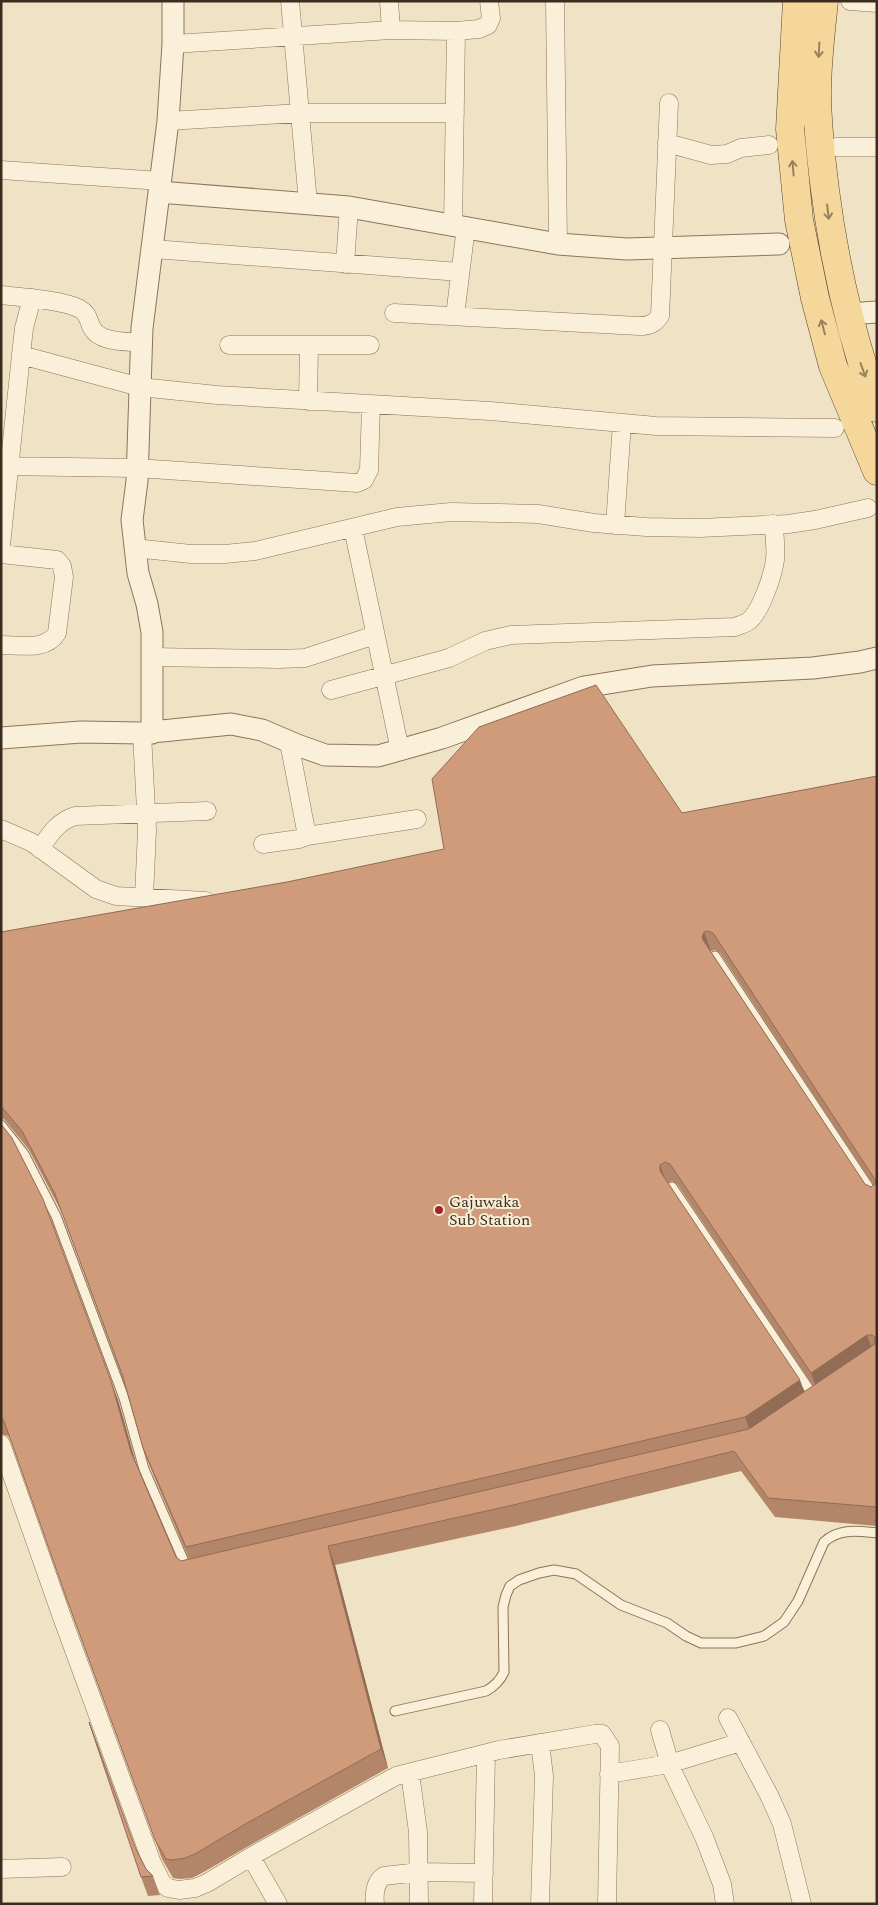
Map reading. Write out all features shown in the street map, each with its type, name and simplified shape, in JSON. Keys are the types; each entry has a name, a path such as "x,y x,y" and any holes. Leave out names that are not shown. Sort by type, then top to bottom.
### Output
{"main road":[{"path":"797,1 790,129 799,220 815,298 833,366 877,471"},
{"path":"824,1 817,92 819,144 831,236 847,314 859,358 877,408"}],"street":[{"path":"144,897 147,733 152,632 148,604 138,573 132,520 137,468 142,342 168,121 173,44 173,1"},
{"path":"290,1 308,203"},
{"path":"389,1 391,30"},
{"path":"173,44 391,30 456,31 479,29 488,25 491,18 489,1"},
{"path":"556,1 558,244"},
{"path":"850,1 877,3"},
{"path":"454,316 460,272 454,114 456,31"},
{"path":"394,313 648,326 655,323 660,316 669,103"},
{"path":"168,121 301,112 454,114"},
{"path":"667,143 711,155 727,154 740,148 769,145"},
{"path":"836,146 877,147"},
{"path":"1,170 349,207 558,244 627,249 779,244"},
{"path":"345,264 349,207"},
{"path":"153,249 460,272"},
{"path":"1,295 32,298 75,307 87,314 92,328 97,335 105,338 142,342"},
{"path":"1,545 6,466 24,328 32,298"},
{"path":"847,314 877,312"},
{"path":"229,345 370,345"},
{"path":"308,401 309,345"},
{"path":"20,355 140,387 216,395 490,411 656,426 835,428"},
{"path":"6,466 137,468 357,483 368,476 369,470 370,404"},
{"path":"615,525 622,423"},
{"path":"134,548 191,554 225,554 255,551 397,518 451,512 538,514 615,525 700,528 815,520 868,508"},
{"path":"331,690 449,658 485,641 511,635 735,627 748,622 753,617 768,583 775,561 776,547 773,524"},
{"path":"353,528 400,750"},
{"path":"1,554 57,560 62,566 64,577 57,633 52,641 41,645 1,645"},
{"path":"151,657 305,658 375,635"},
{"path":"1,738 81,732 147,733 231,724 262,730 289,742 325,754 378,756 442,738 584,687 652,676 813,668 877,658"},
{"path":"289,742 307,836"},
{"path":"40,849 55,827 67,819 96,814 207,811"},
{"path":"263,844 417,819"},
{"path":"1,829 31,842 96,889 116,896 212,902"},
{"path":"1,1444 152,1863 162,1883 168,1888 195,1896 207,1883 251,1856 396,1776 486,1754 540,1743 602,1734 610,1746 607,1904"},
{"path":"728,1718 782,1824 802,1904"},
{"path":"660,1730 669,1764 704,1837 722,1884 725,1904"},
{"path":"609,1774 669,1764 741,1742"},
{"path":"540,1743 544,1776 540,1904"},
{"path":"483,1904 486,1754"},
{"path":"410,1773 418,1832 419,1904"},
{"path":"251,1856 278,1904"},
{"path":"1,1869 62,1867"},
{"path":"375,1904 376,1886 379,1879 392,1874 418,1872 484,1873"}],"lane":[{"path":"715,956 877,1200"},
{"path":"1,1125 24,1154 56,1216 124,1398 144,1469 189,1574 199,1571"},
{"path":"672,1187 817,1400"},
{"path":"395,1711 486,1691 495,1686 504,1672 503,1607 506,1595 510,1586 532,1575 554,1570 576,1574 621,1605 667,1623 686,1636 701,1642 736,1643 764,1636 784,1622 798,1601 824,1542 831,1536 842,1531 877,1533"}],"building":[{"name":"Gajuwaka Sub Station","path":"596,685 682,813 877,776 877,1507 768,1498 734,1451 509,1506 328,1546 381,1749 195,1854 185,1858 166,1859 155,1840 1,1417 1,1124 12,1138 43,1199 111,1381 131,1452 176,1557 181,1561 749,1429 875,1344 875,1337 867,1335 811,1373 670,1164 665,1162 660,1165 660,1171 800,1380 745,1417 186,1547 143,1448 123,1377 55,1194 22,1131 1,1106 1,932 287,882 444,849 432,779 479,727","holes":["704,932 713,933 876,1181 871,1187 865,1184 703,940"]},
{"path":"89,1722 135,1847 146,1869 153,1876 141,1877"}],"place":[{"name":"Gajuwaka Sub Station","path":"439,1210"}]}
